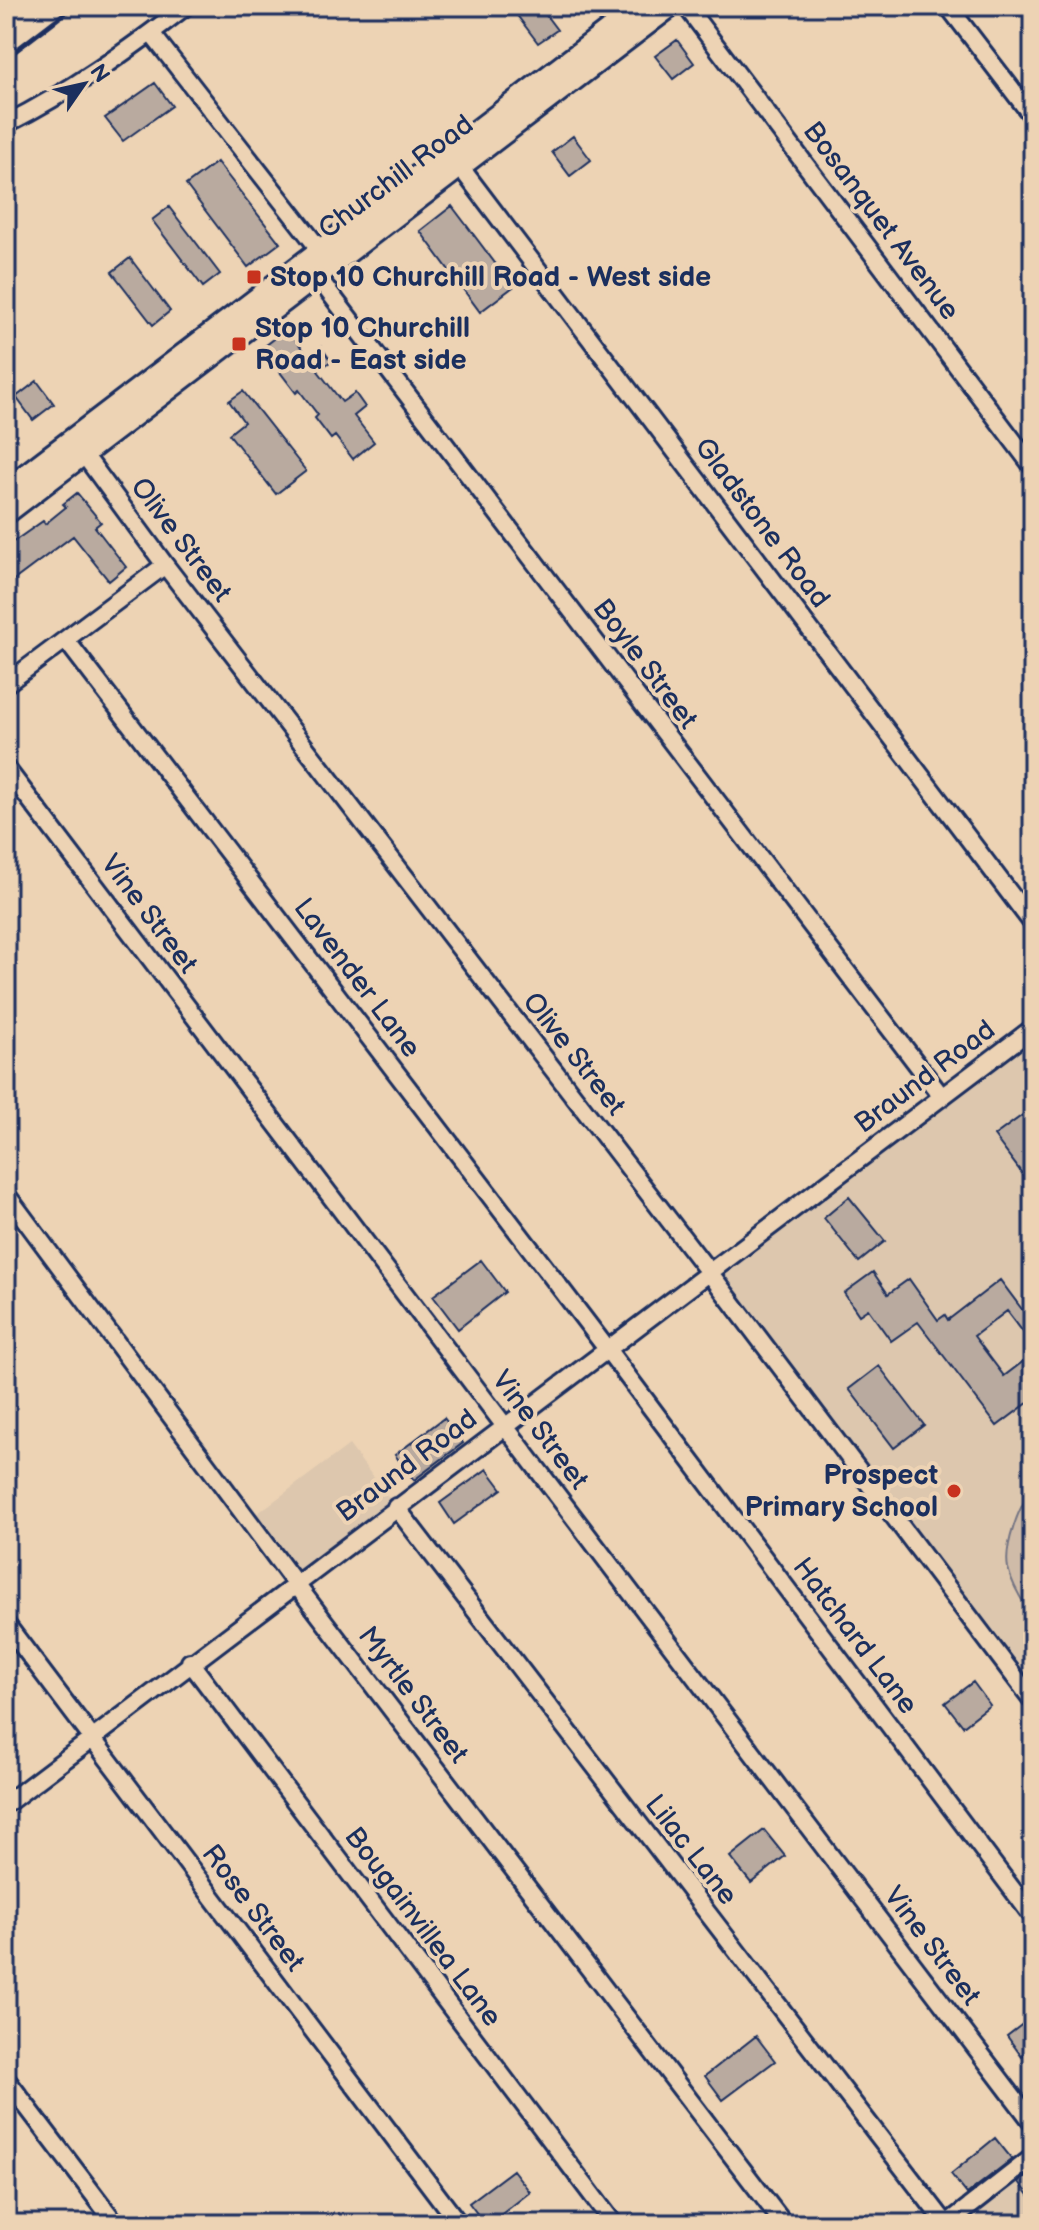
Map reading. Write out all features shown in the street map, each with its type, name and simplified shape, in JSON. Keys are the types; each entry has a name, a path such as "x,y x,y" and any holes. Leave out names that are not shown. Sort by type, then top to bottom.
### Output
{"main road":[{"name":"Churchill Road","path":"6,512 79,446 454,160 642,6"},
{"name":"Churchill Road","path":"454,160 670,7"},
{"name":"Churchill Road","path":"6,491 79,446"}],"street":[{"path":"6,124 37,108 151,33 186,6"},
{"path":"948,6 1033,117"},
{"name":"Bosanquet Avenue","path":"670,7 1033,467"},
{"name":"Boyle Street","path":"151,33 942,1097"},
{"name":"Gladstone Road","path":"454,160 1033,924"},
{"name":"Olive Street","path":"79,446 165,565 709,1272 1033,1701"},
{"path":"6,684 165,565"},
{"name":"Lavender Lane","path":"66,640 607,1349"},
{"name":"Vine Street","path":"6,768 1033,2123"},
{"name":"Braund Road","path":"6,1804 1033,1028"},
{"name":"Myrtle Street","path":"6,1194 295,1583 784,2224"},
{"name":"Hatchard Lane","path":"607,1349 1033,1917"},
{"name":"Lilac Lane","path":"396,1507 946,2224"},
{"name":"Rose Street","path":"6,1624 459,2224"},
{"name":"Bougainvillea Lane","path":"190,1662 614,2224"},
{"path":"6,2079 116,2224"},
{"path":"946,2224 1033,2157"}],"shaded area":[{"name":"Prospect Primary School","path":"1033,1028 1033,1701 709,1272"},
{"path":"349,1445 396,1507 295,1583 250,1519"},
{"path":"1033,1490 1033,1630 1025,1619 1031,1614 1012,1581 1007,1560 1017,1516"},
{"path":"1033,2157 1033,2224 947,2224"}],"building":[{"path":"510,6 539,6 557,30 538,43"},
{"path":"677,40 694,63 673,79 655,56"},
{"path":"155,83 172,106 123,141 105,118"},
{"path":"573,136 591,160 570,176 552,152"},
{"path":"217,162 280,243 248,267 186,185"},
{"path":"452,206 513,287 480,312 420,231"},
{"path":"169,207 220,274 203,287 152,220"},
{"path":"130,258 170,311 153,325 112,272"},
{"path":"287,329 308,356 321,347 331,361 318,371 342,402 355,393 365,407 354,416 374,442 353,459 335,436 331,439 315,418 318,415 299,390 296,393 265,346"},
{"path":"37,381 54,404 33,420 16,397"},
{"path":"243,391 306,471 276,494 229,434 244,422 229,401"},
{"path":"77,493 101,522 95,527 126,567 109,581 73,536 6,586 6,547 43,521 45,524 66,507 63,504"},
{"path":"1024,1114 1033,1126 1033,1188 994,1136"},
{"path":"849,1197 885,1241 859,1262 824,1218"},
{"path":"481,1260 505,1292 458,1329 433,1296"},
{"path":"873,1272 888,1294 909,1279 938,1320 945,1315 948,1320 1000,1280 1033,1324 1033,1345 1007,1311 974,1336 1004,1376 1033,1354 1033,1399 997,1426 918,1322 891,1341 868,1309 859,1315 844,1293"},
{"path":"879,1366 924,1425 894,1448 849,1389"},
{"path":"444,1418 463,1443 414,1480 395,1455"},
{"path":"487,1469 502,1489 454,1524 440,1503"},
{"path":"973,1682 990,1705 963,1726 945,1703"},
{"path":"764,1830 785,1856 751,1883 730,1857"},
{"path":"1033,2016 1033,2048 1022,2057 1007,2036"},
{"path":"756,2036 775,2061 723,2100 705,2076"},
{"path":"995,2138 1012,2159 967,2194 951,2174"},
{"path":"513,2170 530,2192 485,2224 469,2203"},
{"path":"1033,2171 1033,2200 1019,2182"}],"railway":[{"path":"6,14 16,6"},
{"path":"6,58 74,6"}],"place":[{"name":"Stop 10 Churchill Road - West side","path":"254,277"},
{"name":"Stop 10 Churchill Road - East side","path":"239,344"},
{"name":"Prospect Primary School","path":"954,1491"}]}
